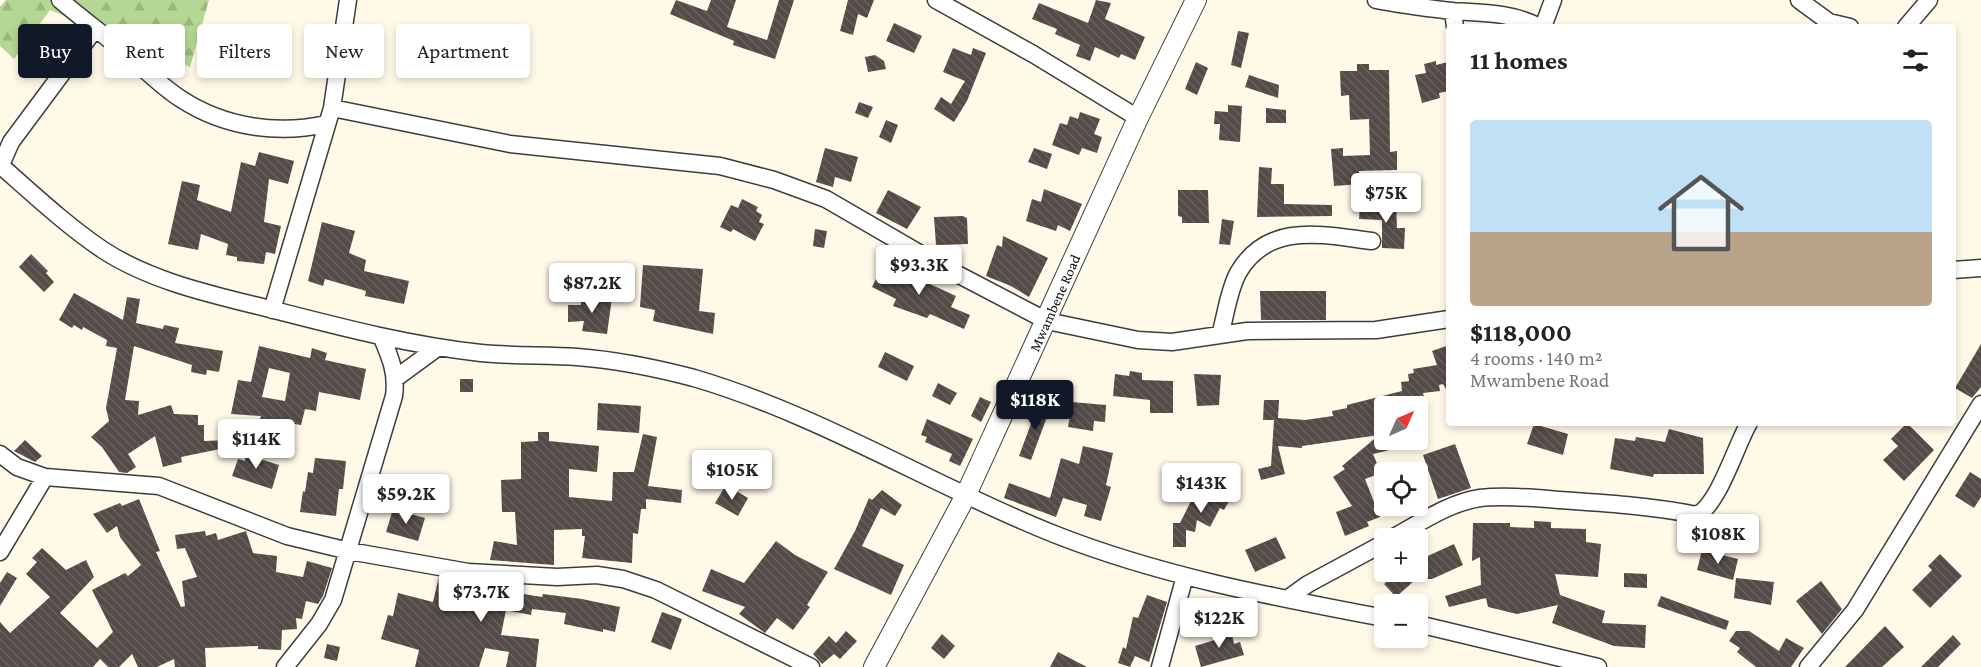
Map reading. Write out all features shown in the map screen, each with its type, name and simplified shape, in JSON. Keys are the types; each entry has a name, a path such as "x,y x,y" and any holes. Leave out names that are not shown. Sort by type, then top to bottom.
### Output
{"street":[{"path":"60,0 181,99 211,114 243,125 273,130 303,130 326,124"},
{"path":"272,310 332,108 348,0"},
{"path":"936,0 1033,54 1138,118"},
{"name":"Mwambene Road","path":"874,667 965,497 1138,118 1196,0"},
{"path":"1376,0 1454,19 1511,17 1532,24"},
{"path":"1542,24 1552,0"},
{"path":"1799,0 1829,22 1837,24"},
{"path":"1909,24 1929,0"},
{"path":"95,30 11,142 0,165 104,250 163,278 213,295 382,338 438,348 499,355 579,357 635,365 694,378 771,405 965,497 1096,550 1142,566 1374,616"},
{"path":"332,108 510,144 708,164 774,180 826,199 938,264 1047,321 1137,340 1172,342 1256,330 1376,330 1446,319"},
{"path":"1220,335 1231,291 1239,272 1254,253 1274,240 1295,233 1372,241"},
{"path":"1956,270 1981,268"},
{"path":"285,667 319,624 333,600 349,551 394,396 396,378 382,338"},
{"path":"396,378 438,348"},
{"path":"1808,667 1855,610 1981,404"},
{"path":"1412,528 1459,504 1481,498 1529,498 1612,503 1656,507 1697,515 1706,508 1715,494 1748,426"},
{"path":"0,454 17,467 45,477 159,486 288,536 349,551 468,572 557,578 597,575 623,579 665,595 811,667"},
{"path":"0,552 45,477"},
{"path":"1287,599 1308,584 1374,548"},
{"path":"1160,667 1185,576"},
{"path":"1428,626 1598,667"}],"green space":[{"path":"6,0 209,0 202,24 197,24 197,42 190,67 185,65 185,24 104,24 104,32 92,27 92,24 84,24 50,10 40,24 18,24 18,54 14,59 0,46 0,7"}],"building":[{"path":"676,0 707,11 711,0 736,0 727,27 767,40 779,0 794,0 775,59 733,45 734,41 670,14"},
{"path":"848,0 874,0 867,18 858,14 853,35 840,31"},
{"path":"1096,0 1111,3 1105,19 1145,37 1135,60 1121,54 1119,58 1095,47 1090,61 1076,56 1080,45 1055,34 1057,29 1032,19 1039,3 1088,23"},
{"path":"894,23 922,36 914,53 886,41"},
{"path":"1238,31 1249,33 1241,68 1231,65"},
{"path":"953,48 971,55 973,48 986,53 967,101 954,122 934,109 941,97 951,104 965,81 943,72"},
{"path":"875,55 884,61 886,69 868,72 865,57"},
{"path":"1436,61 1436,65 1446,62 1446,92 1439,93 1440,98 1422,103 1415,75 1426,73 1424,64"},
{"path":"1196,62 1208,68 1197,95 1185,89"},
{"path":"1357,64 1369,64 1369,70 1389,70 1390,152 1397,151 1397,170 1359,171 1360,184 1334,186 1331,149 1343,148 1343,156 1370,155 1369,119 1350,120 1349,95 1341,96 1340,71 1357,71"},
{"path":"1249,75 1279,85 1278,98 1245,87"},
{"path":"859,102 873,107 868,118 855,113"},
{"path":"1228,105 1242,106 1240,142 1219,140 1220,124 1214,124 1215,111 1228,112"},
{"path":"1266,108 1286,110 1286,123 1266,123"},
{"path":"1080,112 1100,119 1094,134 1102,137 1097,153 1082,148 1079,155 1052,145 1060,123 1067,125 1070,116 1078,119"},
{"path":"886,120 898,125 891,143 879,137"},
{"path":"825,148 858,157 851,182 835,177 833,187 816,182"},
{"path":"1034,148 1052,154 1047,169 1028,162"},
{"path":"259,152 294,161 288,184 269,179 264,222 281,226 275,254 266,252 264,264 237,261 237,257 226,255 228,244 201,234 198,250 168,244 182,181 200,185 197,200 231,212 241,162 255,166"},
{"path":"1259,167 1272,168 1271,184 1284,184 1284,204 1332,205 1332,216 1257,217"},
{"path":"1044,189 1082,204 1070,231 1058,225 1056,231 1026,221 1032,199 1041,202"},
{"path":"888,190 921,207 907,229 876,213"},
{"path":"1178,190 1208,190 1209,223 1182,223 1182,217 1178,216"},
{"path":"742,199 758,207 756,211 762,215 759,222 764,224 755,241 733,229 731,232 720,227 731,205 738,208"},
{"path":"1396,204 1397,228 1405,228 1404,249 1382,248 1382,220 1359,219 1360,206"},
{"path":"963,216 967,218 968,244 936,245 934,217"},
{"path":"1222,219 1234,221 1230,245 1219,244"},
{"path":"322,222 355,231 349,253 366,260 364,271 409,281 404,304 365,296 366,291 325,279 323,286 308,281"},
{"path":"815,229 827,231 824,248 813,246"},
{"path":"1003,236 1048,258 1029,297 1011,286 986,276 997,245 1002,247"},
{"path":"31,254 48,271 46,273 54,282 44,292 19,267"},
{"path":"884,263 956,296 951,307 970,315 964,329 930,314 927,318 893,306 896,299 872,287"},
{"path":"643,265 703,269 699,311 715,313 713,334 653,321 655,310 640,307"},
{"path":"1260,291 1326,291 1326,320 1261,320"},
{"path":"74,293 123,320 127,297 140,299 136,323 163,329 164,325 179,328 175,343 223,351 219,372 207,370 206,375 191,372 192,365 134,346 125,400 139,401 138,415 171,405 174,414 198,415 198,425 204,425 204,441 229,440 230,447 181,457 182,462 163,467 155,436 128,454 136,467 127,473 119,472 102,447 91,437 109,421 106,408 117,348 106,346 107,340 83,327 82,330 74,325 72,328 59,320"},
{"path":"612,298 607,334 582,331 584,321 568,322 568,305 581,305 581,299"},
{"path":"1981,344 1981,387 1972,398 1956,389"},
{"path":"259,346 310,358 312,348 327,353 325,360 366,369 360,400 319,392 316,411 305,409 301,425 260,419 261,416 231,414 238,380 251,382","holes":["269,368 290,373 285,401 262,397"]},
{"path":"1446,346 1446,389 1443,384 1439,385 1440,391 1423,393 1424,396 1382,396 1402,391 1401,382 1409,381 1408,374 1414,373 1413,369 1437,365 1432,351"},
{"path":"885,352 914,366 907,381 878,367"},
{"path":"1130,371 1142,373 1142,380 1173,381 1173,413 1150,413 1150,400 1113,396 1115,374 1129,376"},
{"path":"1194,374 1221,375 1219,405 1197,406"},
{"path":"460,379 473,379 473,392 460,392"},
{"path":"938,383 957,393 950,405 932,396"},
{"path":"980,397 991,402 981,422 971,416"},
{"path":"1374,398 1374,436 1302,446 1302,448 1278,446 1285,474 1261,480 1258,469 1271,466 1274,420 1263,420 1264,400 1279,400 1278,418 1305,420 1333,416 1332,411 1347,408 1347,405"},
{"path":"1039,402 1051,406 1031,460 1019,456"},
{"path":"1072,402 1106,405 1105,422 1094,421 1093,431 1068,427"},
{"path":"598,403 641,406 639,433 597,430"},
{"path":"927,419 973,439 960,466 949,461 952,454 925,442 927,437 921,435"},
{"path":"1533,426 1568,434 1563,455 1527,444"},
{"path":"1904,426 1910,426 1934,450 1904,481 1883,460 1898,446 1891,439"},
{"path":"1669,429 1703,438 1704,474 1654,474 1653,477 1610,469 1615,438 1635,441 1636,437 1665,442"},
{"path":"538,432 549,432 549,441 599,446 597,472 569,469 569,497 612,501 613,472 634,472 643,434 657,437 648,486 682,490 681,503 646,499 646,509 641,509 638,534 633,533 632,563 582,558 585,536 582,536 582,529 554,530 554,565 490,560 494,541 517,545 515,512 502,512 501,480 521,479 521,442 538,441"},
{"path":"1374,439 1374,450 1390,450 1373,454 1376,462 1374,462 1374,476 1365,479 1374,502 1374,516 1380,517 1367,522 1369,526 1345,536 1336,512 1352,506 1333,477 1345,469 1342,466"},
{"path":"25,440 42,456 35,462 14,451"},
{"path":"1455,444 1471,488 1438,499 1428,470 1428,462 1425,462 1423,455"},
{"path":"1083,446 1113,453 1106,485 1111,487 1101,521 1084,516 1087,505 1063,498 1056,517 1004,498 1009,483 1050,498 1061,458 1079,464"},
{"path":"246,449 260,451 260,459 279,465 272,489 232,476 238,459 245,461"},
{"path":"315,458 346,461 343,489 339,489 336,516 300,512 308,472 313,473"},
{"path":"1970,472 1981,479 1981,497 1974,508 1955,496"},
{"path":"1217,483 1234,492 1224,510 1220,508 1210,527 1197,520 1195,532 1186,530 1186,547 1173,547 1173,523 1180,523 1192,499 1205,506"},
{"path":"726,485 748,498 738,516 715,503"},
{"path":"882,490 902,505 895,516 881,508 862,546 904,565 891,595 834,569 855,531 869,498 872,500"},
{"path":"139,499 160,551 156,552 181,607 185,606 182,581 197,577 185,548 177,549 175,535 205,531 206,536 216,533 218,540 246,531 253,553 277,556 276,572 303,577 307,561 332,568 323,596 318,604 306,601 302,619 296,618 297,629 282,630 281,650 258,649 258,646 205,648 206,667 175,667 174,659 157,667 138,667 132,654 119,667 108,667 100,659 93,667 0,667 0,622 10,633 50,597 26,574 37,562 32,558 42,548 66,570 86,560 94,577 60,613 97,648 113,632 92,590 125,573 128,576 141,565 120,537 117,526 107,533 93,514 120,503 122,506"},
{"path":"393,509 425,518 418,541 386,532"},
{"path":"1534,521 1551,522 1551,528 1586,529 1586,542 1601,544 1598,577 1555,574 1560,595 1605,611 1602,623 1646,625 1645,648 1614,646 1552,623 1558,605 1517,614 1488,607 1486,598 1449,607 1445,596 1481,585 1480,557 1472,561 1473,523 1510,523 1510,527 1534,528"},
{"path":"1276,537 1286,558 1255,572 1245,550"},
{"path":"776,541 795,555 828,572 807,605 810,607 793,630 777,618 765,633 739,614 745,607 702,591 711,569 744,583"},
{"path":"1454,544 1463,565 1428,579 1428,556"},
{"path":"1702,550 1738,559 1733,580 1697,570"},
{"path":"1940,554 1962,576 1930,608 1912,590 1932,570 1928,566"},
{"path":"7,572 17,578 0,606 0,583"},
{"path":"1624,573 1647,574 1647,588 1624,587"},
{"path":"439,577 491,584 505,588 505,591 542,597 543,594 582,599 620,607 615,632 603,629 603,632 564,624 566,613 532,609 531,615 506,610 501,635 539,639 536,667 506,667 509,652 485,648 479,667 415,667 419,650 381,639 388,615 393,616 398,593 433,602"},
{"path":"1736,578 1774,582 1771,605 1734,598"},
{"path":"1821,581 1842,609 1822,634 1796,601"},
{"path":"1386,582 1413,582 1399,594 1393,594 1384,584"},
{"path":"1147,595 1167,602 1149,662 1135,656 1130,667 1118,663 1123,647 1126,649 1133,617 1138,618"},
{"path":"1661,596 1729,621 1726,630 1657,606"},
{"path":"662,612 682,619 671,650 651,642"},
{"path":"1885,626 1904,647 1882,667 1845,667"},
{"path":"1231,629 1234,644 1240,642 1244,655 1201,667 1195,646 1218,639 1216,632"},
{"path":"846,631 857,641 840,659 834,654 822,664 813,654 829,636 836,643"},
{"path":"1736,631 1749,631 1779,651 1786,638 1804,648 1791,667 1756,667 1737,652 1740,648 1729,641"},
{"path":"942,634 955,646 944,659 931,648"},
{"path":"1953,635 1961,644 1938,667 1921,667"},
{"path":"327,644 340,647 337,661 324,658"},
{"path":"1058,652 1087,667 1050,667"}]}
